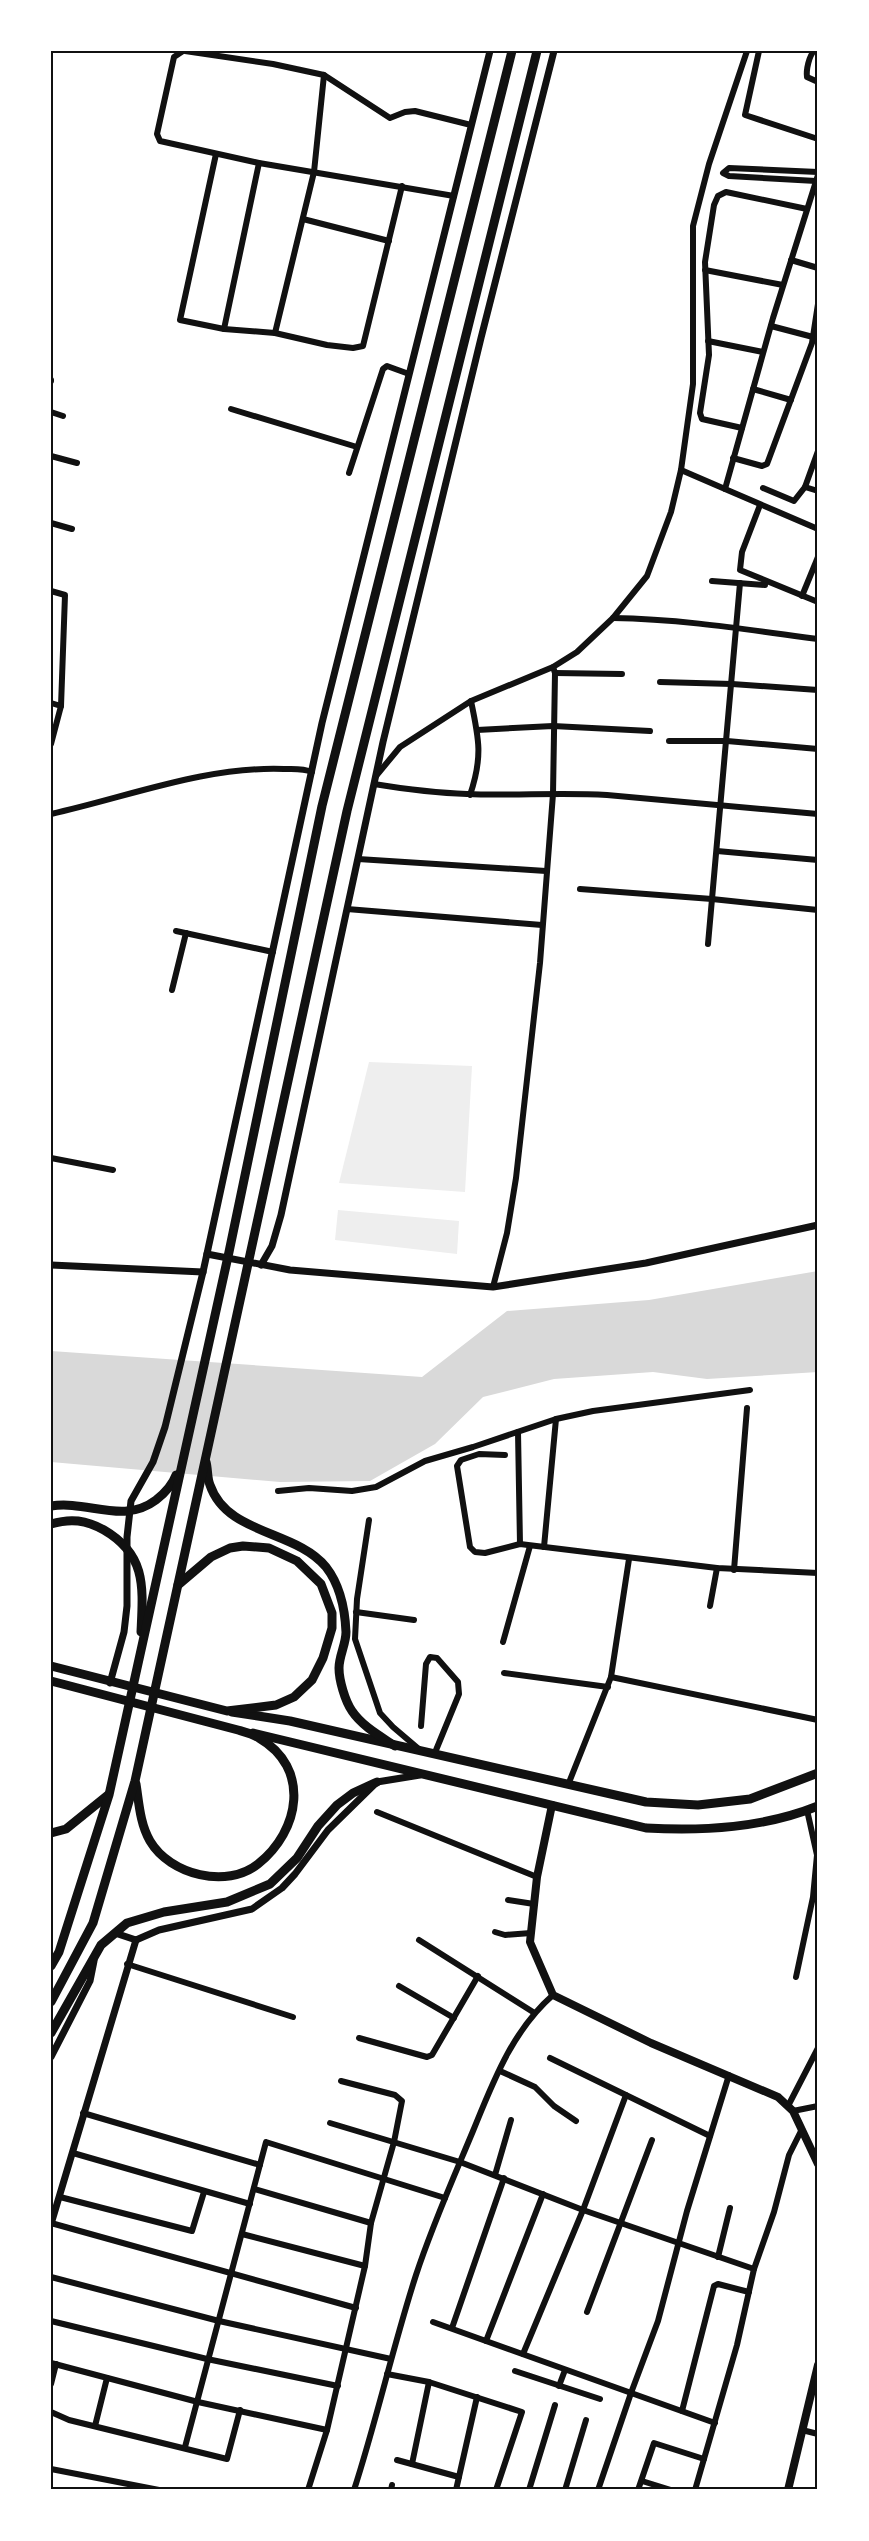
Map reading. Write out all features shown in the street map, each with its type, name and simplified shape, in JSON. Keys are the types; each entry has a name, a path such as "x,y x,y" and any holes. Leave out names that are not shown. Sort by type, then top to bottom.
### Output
{"main road":[{"path":"51,1966 59,1952 109,1795 229,1252 322,806 512,51"},
{"path":"51,2002 93,1923 135,1781 347,811 537,51"},
{"path":"51,1506 81,1505 111,1512 135,1511 147,1506 174,1483 184,1454"},
{"path":"205,1454 210,1485 225,1507 246,1525 310,1551 326,1567 338,1585 346,1634 339,1668 352,1711 366,1726 395,1746"},
{"path":"51,1524 66,1520 82,1520 114,1536 129,1549 140,1574 142,1601 139,1658"},
{"path":"178,1585 211,1557 230,1548 256,1546 285,1554 309,1570 321,1584 332,1613 332,1629 323,1658 312,1680 294,1696 276,1705 227,1711"},
{"path":"51,1666 110,1683 227,1711 290,1721 646,1802 698,1805 750,1799 818,1773"},
{"path":"53,1682 238,1730 646,1828 698,1830 750,1825 793,1816 818,1806"},
{"path":"135,1781 143,1823 149,1839 157,1851 176,1866 200,1876 242,1871 258,1864 285,1836 293,1809 294,1783 278,1753 260,1738 238,1730"},
{"path":"51,2033 100,1945 127,1923 164,1912 227,1902 270,1884 297,1858 318,1826 337,1805 353,1793 376,1782"},
{"path":"51,1833 66,1829 109,1795"},
{"path":"552,1805 537,1877 530,1942 553,1995 651,2043 778,2097 790,2108 802,2128 818,2164"},
{"path":"788,2490 802,2430 814,2397 818,2365"}],"street":[{"path":"454,196 259,163 160,141 157,138 174,57 184,51 273,64 324,75 390,118 415,111 471,126"},
{"path":"110,1683 124,1632 127,1606 127,1537 131,1500 160,1448 203,1272 312,771 490,51"},
{"path":"261,1265 272,1246 281,1215 375,780 481,338 554,51"},
{"path":"375,780 400,747 471,701 554,670 613,618 647,576 671,512 681,470 693,384 693,226 708,171 747,51"},
{"path":"759,51 745,115 818,139"},
{"path":"814,51 806,72 807,77 818,82"},
{"path":"275,333 314,172 324,75"},
{"path":"216,154 180,320 224,329 275,333 327,345 353,348 363,346 402,186"},
{"path":"224,329 259,163"},
{"path":"708,171 723,173 729,177 818,177 815,195 807,208 783,285 725,489"},
{"path":"742,428 702,419 700,413 709,355 705,270 714,205 721,193 726,192 807,208"},
{"path":"303,219 389,241"},
{"path":"791,260 818,268"},
{"path":"705,270 783,285"},
{"path":"733,458 762,466 767,464 813,337 818,304"},
{"path":"771,326 813,337"},
{"path":"708,341 764,352"},
{"path":"349,473 383,369 387,366 409,374"},
{"path":"753,389 791,400"},
{"path":"231,409 357,447"},
{"path":"51,412 63,416"},
{"path":"763,488 794,501 805,487 818,451"},
{"path":"51,456 77,463"},
{"path":"681,470 818,529"},
{"path":"805,487 818,491"},
{"path":"760,505 742,552 740,570 818,602"},
{"path":"51,523 72,529"},
{"path":"802,596 818,557"},
{"path":"712,581 765,585"},
{"path":"708,944 740,583"},
{"path":"51,591 65,595 61,706 51,744"},
{"path":"613,618 669,619 693,625 818,639"},
{"path":"554,670 622,674"},
{"path":"493,1287 507,1233 516,1178 540,963 553,794 554,670"},
{"path":"660,682 818,690"},
{"path":"470,795 479,770 479,742 471,701"},
{"path":"51,703 61,706"},
{"path":"477,730 553,726 650,731"},
{"path":"669,741 727,741 818,748"},
{"path":"51,814 111,801 190,778 260,768 312,771"},
{"path":"375,780 432,792 470,795 607,795 818,814"},
{"path":"717,851 818,860"},
{"path":"358,859 546,872"},
{"path":"580,890 712,899 818,910"},
{"path":"347,909 542,926"},
{"path":"176,931 273,952"},
{"path":"172,990 186,933"},
{"path":"51,1158 113,1170"},
{"path":"207,1254 290,1270 493,1287 646,1263 818,1225"},
{"path":"51,1265 203,1272"},
{"path":"278,1491 309,1488 352,1491 376,1487 425,1461 556,1419 593,1411 750,1390"},
{"path":"734,1569 747,1408"},
{"path":"544,1547 556,1419"},
{"path":"518,1432 520,1544"},
{"path":"505,1455 479,1455 461,1460 457,1466 470,1547 475,1552 485,1553 520,1544 717,1568 818,1573"},
{"path":"369,1520 356,1612 355,1639 380,1713 422,1752"},
{"path":"503,1642 530,1546"},
{"path":"568,1785 611,1677 629,1559"},
{"path":"710,1606 717,1568"},
{"path":"356,1612 414,1620"},
{"path":"421,1726 426,1664 430,1657 437,1658 458,1682 459,1694 434,1755"},
{"path":"504,1673 608,1687"},
{"path":"611,1677 818,1720"},
{"path":"115,1934 136,1940 159,1930 252,1909 296,1875 328,1830 376,1782 422,1775"},
{"path":"796,1977 813,1897 817,1855 807,1810"},
{"path":"377,1812 537,1877"},
{"path":"508,1900 534,1904"},
{"path":"495,1932 504,1935 531,1934"},
{"path":"136,1940 51,2223 356,2308"},
{"path":"420,1940 533,2012"},
{"path":"51,2057 90,1981 95,1956"},
{"path":"127,1964 292,2017"},
{"path":"359,2038 427,2057 435,2052 478,1976"},
{"path":"399,1986 454,2018"},
{"path":"354,2490 416,2274 445,2198 516,2036 533,2012 553,1995"},
{"path":"818,2048 790,2108 818,2106"},
{"path":"550,2058 710,2136"},
{"path":"500,2071 536,2087 554,2106 576,2121"},
{"path":"598,2490 658,2321 729,2075"},
{"path":"308,2490 338,2386 365,2266 371,2223 394,2142 402,2101 400,2098 341,2081"},
{"path":"523,2354 583,2210 626,2096"},
{"path":"83,2113 260,2165"},
{"path":"495,2175 511,2120"},
{"path":"330,2123 460,2162 583,2210 754,2269"},
{"path":"695,2490 737,2345 754,2269 774,2212 789,2155 802,2128"},
{"path":"587,2312 652,2140"},
{"path":"185,2447 266,2142 445,2198"},
{"path":"72,2153 250,2204"},
{"path":"452,2328 504,2178"},
{"path":"254,2189 371,2223"},
{"path":"60,2197 192,2231 204,2192"},
{"path":"486,2341 543,2194"},
{"path":"718,2257 730,2208"},
{"path":"242,2234 365,2266"},
{"path":"51,2277 219,2321 391,2359"},
{"path":"682,2411 714,2286 718,2284 749,2292"},
{"path":"51,2321 207,2359 338,2386"},
{"path":"433,2322 715,2423"},
{"path":"51,2384 54,2364 198,2402 327,2430"},
{"path":"559,2386 565,2370"},
{"path":"515,2371 600,2399"},
{"path":"387,2374 429,2382 522,2412 496,2490"},
{"path":"95,2426 107,2378"},
{"path":"412,2464 429,2382"},
{"path":"456,2490 477,2397"},
{"path":"529,2490 555,2405"},
{"path":"51,2412 69,2420 227,2459 240,2410"},
{"path":"565,2490 586,2420"},
{"path":"802,2430 818,2434"},
{"path":"638,2490 654,2443 704,2459"},
{"path":"397,2460 459,2477"},
{"path":"51,2469 159,2490"},
{"path":"642,2481 670,2490"}],"shaded area":[{"path":"369,1062 472,1066 465,1192 339,1183"},
{"path":"338,1210 459,1221 457,1254 335,1240"},
{"path":"818,1271 818,1372 707,1379 653,1372 554,1379 483,1397 435,1444 370,1481 280,1482 51,1462 51,1351 422,1377 507,1311 649,1300"}]}
